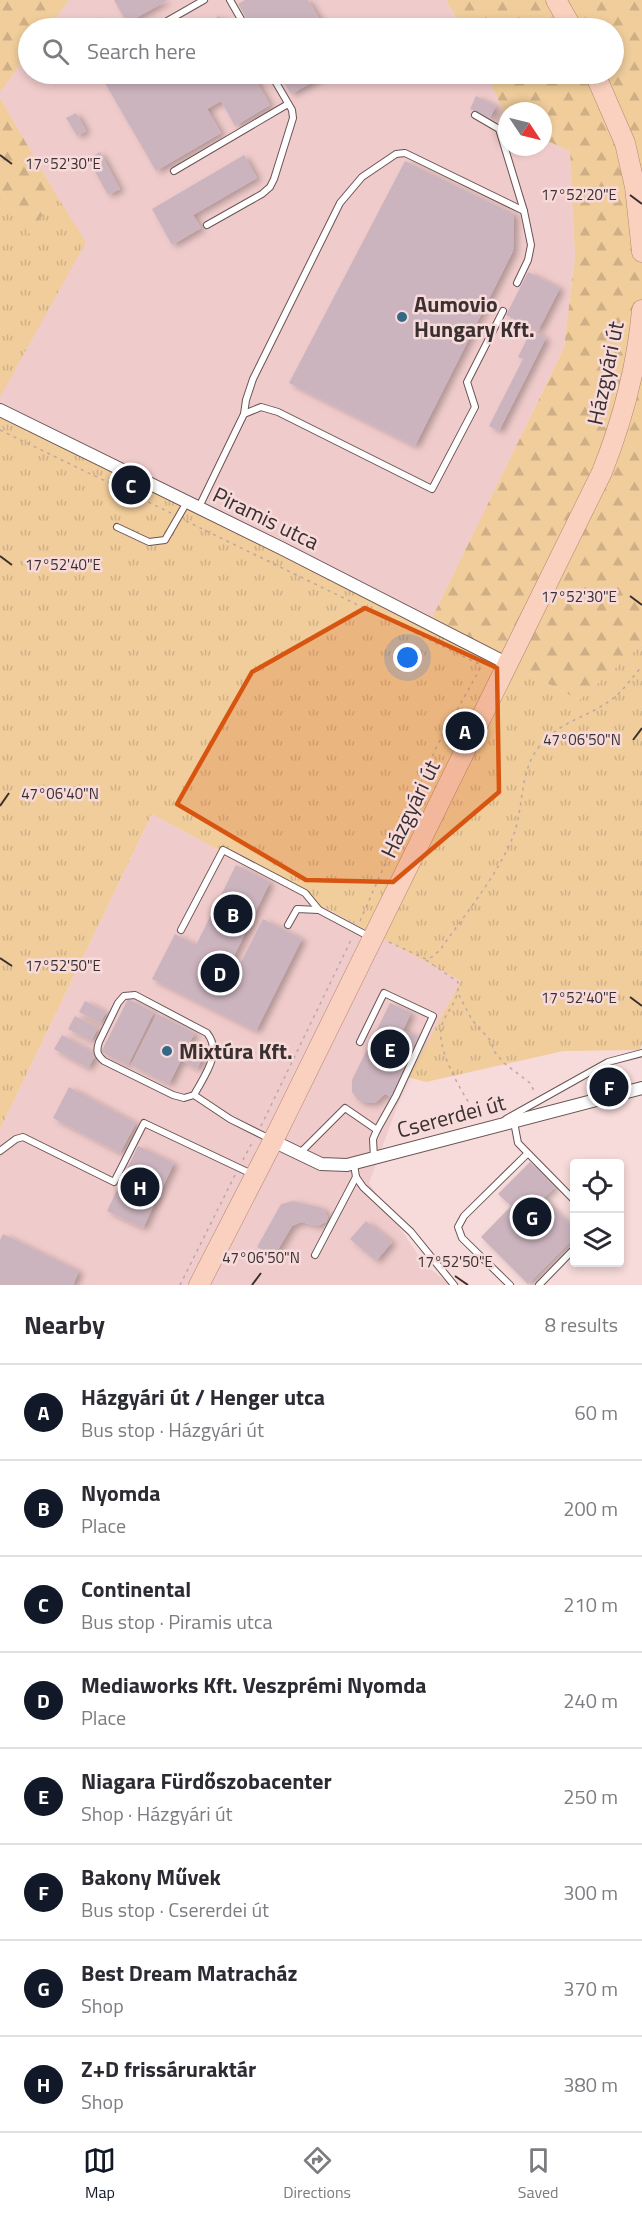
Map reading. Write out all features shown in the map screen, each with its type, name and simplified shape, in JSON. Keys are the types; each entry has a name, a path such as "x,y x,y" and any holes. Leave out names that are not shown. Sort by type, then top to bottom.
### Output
{"main road":[{"path":"556,0 566,18"},
{"path":"600,84 625,143 635,187 642,252"},
{"name":"Házgyári út","path":"199,1285 247,1172 508,664 602,472 618,430 631,385 642,310"}],"street":[{"name":"Piramis utca","path":"1,414 193,505 508,664"},
{"name":"Csererdei út","path":"265,1136 321,1164 354,1164 642,1088"}],"lane":[{"path":"172,18 204,0"},
{"path":"230,0 240,18"},
{"path":"207,225 270,187 274,179 293,117 277,84"},
{"path":"174,171 288,104"},
{"path":"475,115 499,129 524,211 531,245 528,260 517,283"},
{"path":"117,527 149,542 165,540 178,516 193,505 244,414 253,379 340,203 362,177 396,154 405,153 524,211"},
{"path":"244,414 261,407 278,412 432,489 475,407 467,382 502,311"},
{"path":"181,930 223,850 305,893 319,910"},
{"path":"288,925 297,909 319,910 368,934"},
{"path":"360,1042 384,993 433,1016 396,1096 373,1139 374,1158"},
{"path":"194,1095 213,1057 214,1047 210,1037 207,1033 135,996 124,996 118,1003 99,1042 98,1055 104,1061 178,1098 194,1095 230,1119 265,1136"},
{"path":"488,1129 608,1062 642,1053"},
{"path":"299,1154 345,1108 377,1130"},
{"path":"514,1121 519,1143 527,1154 570,1196"},
{"path":"0,1151 16,1139 23,1137 114,1182 144,1122 247,1172"},
{"path":"510,1285 462,1238 458,1227 464,1216 527,1154"},
{"path":"354,1164 356,1177 363,1187 411,1232 454,1285"},
{"path":"315,1255 356,1177"},
{"path":"539,1285 570,1253"}],"path":[{"path":"0,430 482,665"},
{"path":"180,1285 247,1172 368,934 436,748 487,653"},
{"path":"426,959 440,950 500,862 513,838 520,814 528,766 536,752 547,738 565,724 610,700 642,666"},
{"path":"368,934 426,959 458,982 459,994 472,1020 491,1041 494,1051 504,1063 530,1083 539,1101"},
{"path":"459,994 441,1028 442,1041 454,1079 488,1129"}],"highlighted area":[{"path":"365,608 497,668 499,792 393,882 306,880 177,804 252,672"}],"shaded area":[{"path":"69,0 446,0 456,18 56,18"},
{"path":"18,68 18,84 491,84 499,102 498,156 552,156 552,143 570,151 575,256 564,348 430,622 0,410 0,190 29,233 57,196 0,98 0,92"},
{"path":"152,814 461,981 408,1077 369,1183 425,1265 451,1285 0,1285 0,1129"}],"green space":[{"path":"0,0 69,0 56,18 18,18 18,68 0,92"},
{"path":"446,0 642,0 642,644 579,700 430,622 564,348 575,256 570,151 552,143 552,102 499,102 491,84 624,84 624,18 456,18"},
{"path":"0,98 57,196 29,234 0,190"},
{"path":"0,191 29,233 57,196 86,242 0,397"},
{"path":"0,410 430,622 579,700 642,644 642,1043 640,1050 563,1051 426,1082 408,1077 461,981 152,814 0,1129"}],"building":[{"path":"114,0 168,0 136,18 124,18"},
{"path":"245,0 308,0 319,18 246,18 238,4"},
{"path":"106,84 258,84 270,105 235,126 221,101 207,109 221,133 156,171"},
{"path":"285,84 309,84 291,94"},
{"path":"476,96 496,106 490,118 470,109"},
{"path":"76,113 86,131 77,136 66,118"},
{"path":"100,152 120,189 108,195 88,159"},
{"path":"244,155 257,178 193,215 201,228 172,245 152,209"},
{"name":"Aumovio Hungary Kft.","path":"405,161 514,214 513,251 415,446 289,383"},
{"path":"528,272 560,288 538,331 506,315"},
{"path":"531,331 546,338 499,431 489,426 523,359 518,357"},
{"path":"236,865 270,882 231,962 239,966 263,919 302,939 256,1031 152,979 175,934 196,945"},
{"path":"128,999 154,1012 128,1065 101,1052"},
{"path":"85,1001 106,1012 100,1023 79,1012"},
{"path":"390,1003 411,1013 403,1030 419,1037 391,1097 385,1094 375,1103 363,1103 352,1092 352,1080"},
{"name":"Mixtúra Kft.","path":"157,1014 195,1033 187,1046 204,1055 197,1069 181,1060 169,1084 131,1065"},
{"path":"75,1016 98,1028 91,1041 68,1029"},
{"path":"62,1035 96,1054 88,1068 54,1049"},
{"path":"69,1087 136,1123 120,1153 53,1118"},
{"path":"138,1146 174,1163 143,1228 107,1211"},
{"path":"530,1162 555,1187 543,1198 570,1225 570,1242 528,1284 481,1237 511,1206 498,1194"},
{"path":"293,1201 322,1208 328,1217 326,1222 317,1226 301,1222 292,1226 274,1256 257,1247 281,1204"},
{"path":"366,1221 392,1242 376,1261 350,1239"},
{"path":"3,1234 79,1271 73,1285 0,1285 0,1240"}],"place":[{"name":"Aumovio Hungary Kft.","path":"402,317"},
{"name":"Continental","path":"131,485"},
{"name":"Házgyári út / Henger utca","path":"465,731"},
{"name":"Nyomda","path":"233,914"},
{"name":"Mediaworks Kft. Veszprémi Nyomda","path":"220,973"},
{"name":"Niagara Fürdőszobacenter","path":"390,1049"},
{"name":"Mixtúra Kft.","path":"167,1051"},
{"name":"Bakony Művek","path":"609,1087"},
{"name":"Z+D frissáruraktár","path":"140,1187"},
{"name":"Best Dream Matracház","path":"532,1217"}]}
